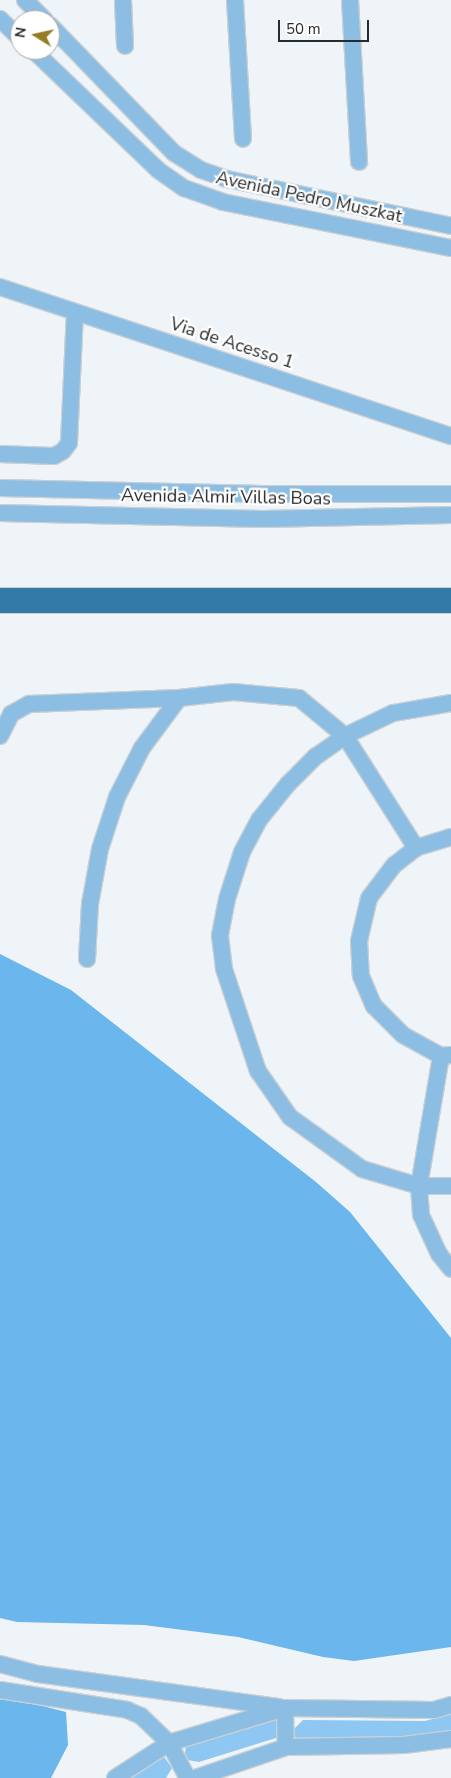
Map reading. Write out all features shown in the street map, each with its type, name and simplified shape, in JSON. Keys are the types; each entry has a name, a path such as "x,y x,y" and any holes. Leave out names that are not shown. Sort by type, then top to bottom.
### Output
{"highway":[{"path":"0,588 451,586"},
{"path":"0,600 451,600"}],"street":[{"path":"26,0 36,10"},
{"path":"123,0 125,46"},
{"path":"235,0 243,139"},
{"path":"350,0 359,162"},
{"path":"0,19 10,28"},
{"name":"Avenida Pedro Muszkat","path":"60,35 174,153 201,170 227,179 451,226"},
{"name":"Avenida Pedro Muszkat","path":"43,60 158,170 184,188 223,202 451,248"},
{"name":"Via de Acesso 1","path":"0,287 451,436"},
{"path":"0,454 54,456 63,452 70,438 75,312"},
{"name":"Avenida Almir Villas Boas","path":"0,488 262,494 451,494"},
{"name":"Avenida Almir Villas Boas","path":"0,513 263,519 451,515"},
{"path":"0,736 11,714 29,704 179,698 233,692 300,698 345,736 416,848"},
{"path":"87,959 90,904 100,849 118,797 142,748 179,698"},
{"path":"451,703 392,713 345,736 316,756 288,784 259,820 246,844 227,899 220,936 224,970 258,1071 290,1117 362,1169 419,1186 451,1186"},
{"path":"451,837 416,848 394,865 369,898 359,941 361,976 380,1012 404,1035 446,1056 419,1186 420,1215 439,1254 451,1269"},
{"path":"0,1664 38,1674 285,1708 434,1710 451,1705"},
{"path":"0,1690 127,1710 141,1716 170,1743 188,1778"},
{"path":"114,1778 170,1743 285,1708"},
{"path":"285,1708 286,1747"},
{"path":"195,1778 286,1747 404,1745 451,1739"}],"shaded area":[{"path":"0,954 71,990 316,1182 350,1212 451,1338 451,1647 354,1661 323,1657 238,1637 144,1625 17,1622 0,1618"},
{"path":"0,1695 66,1712 68,1745 51,1778 0,1778"},
{"path":"451,1714 451,1731 420,1737 302,1740 295,1737 293,1730 303,1720 425,1721"},
{"path":"277,1717 282,1733 276,1738 199,1762 188,1760 185,1754 186,1745"},
{"path":"162,1754 172,1768 166,1778 123,1778"}]}
